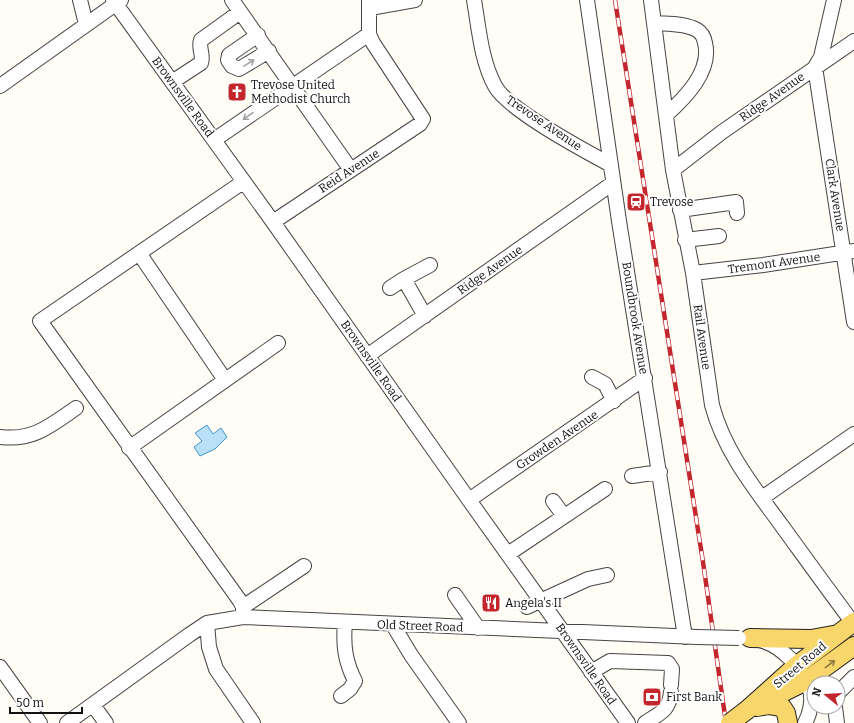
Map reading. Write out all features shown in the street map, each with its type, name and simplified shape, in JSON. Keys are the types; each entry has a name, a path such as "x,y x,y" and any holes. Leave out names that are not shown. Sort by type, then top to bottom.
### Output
{"main road":[{"path":"745,638 811,639 826,637 850,625"},
{"name":"Street Road","path":"730,723 747,710 796,666 850,625"},
{"name":"Street Road","path":"814,675 854,646"},
{"name":"Street Road","path":"747,710 806,681"},
{"path":"747,710 762,706 779,706 786,713 788,723"}],"street":[{"path":"80,0 86,24"},
{"path":"232,0 258,35 351,170"},
{"path":"214,140 369,34 369,4 415,0"},
{"name":"Trevose Avenue","path":"474,0 485,63 496,88 502,96 543,125 611,165"},
{"name":"Boundbrook Avenue","path":"587,0 613,183 660,472 691,637"},
{"path":"815,67 821,57 834,0"},
{"path":"0,86 117,1"},
{"name":"Brownsville Road","path":"117,1 242,182 273,222 468,500 628,723"},
{"path":"653,11 699,31 703,36 706,48 704,65 692,88 682,101 666,115"},
{"name":"Rail Avenue","path":"653,11 673,170 693,273 712,405 717,424 732,455 850,625"},
{"path":"172,82 201,63 203,57 200,44 201,40 240,12"},
{"name":"Reid Avenue","path":"273,222 420,124 423,119 369,34"},
{"path":"258,35 229,55 228,60 232,66 239,69 269,51"},
{"name":"Ridge Avenue","path":"673,170 722,132 854,41"},
{"name":"Clark Avenue","path":"815,67 849,251 854,322"},
{"path":"242,182 40,321 129,448 240,601 243,612 304,566"},
{"name":"Ridge Avenue","path":"367,356 613,183"},
{"path":"680,210 736,202 737,213"},
{"path":"686,240 720,236"},
{"name":"Tremont Avenue","path":"693,273 800,260 849,251"},
{"path":"139,254 225,380"},
{"path":"390,288 430,265"},
{"path":"404,279 425,316"},
{"path":"129,448 278,343"},
{"path":"592,377 605,384 614,401"},
{"name":"Growden Avenue","path":"468,500 614,401 645,378"},
{"path":"0,437 15,438 36,434 76,408"},
{"path":"762,498 854,434"},
{"path":"632,476 660,472"},
{"path":"508,554 605,488"},
{"path":"553,501 564,516"},
{"path":"527,607 588,579 607,575"},
{"path":"455,595 478,628"},
{"name":"Old Street Road","path":"67,723 207,623 243,612 393,625 745,638 773,645 796,666"},
{"path":"341,696 350,689 354,682 347,665 344,651 345,622"},
{"path":"207,623 209,647 216,669 253,723"},
{"path":"393,625 411,655 459,723"},
{"path":"592,672 610,661 668,663 672,669 670,702 667,708 645,723"},
{"path":"796,666 806,681"},
{"path":"0,667 40,723"},
{"path":"846,685 854,677"},
{"path":"93,705 106,723"}],"water":[{"path":"207,425 213,434 221,428 227,437 215,449 200,456 194,447 202,441 195,433"}],"railway":[{"path":"615,0 703,562 726,723"}],"place":[{"name":"Trevose United Methodist Church","path":"237,92"},
{"name":"Trevose","path":"636,202"},
{"name":"Angela's II","path":"491,603"},
{"name":"First Bank","path":"652,697"}]}
